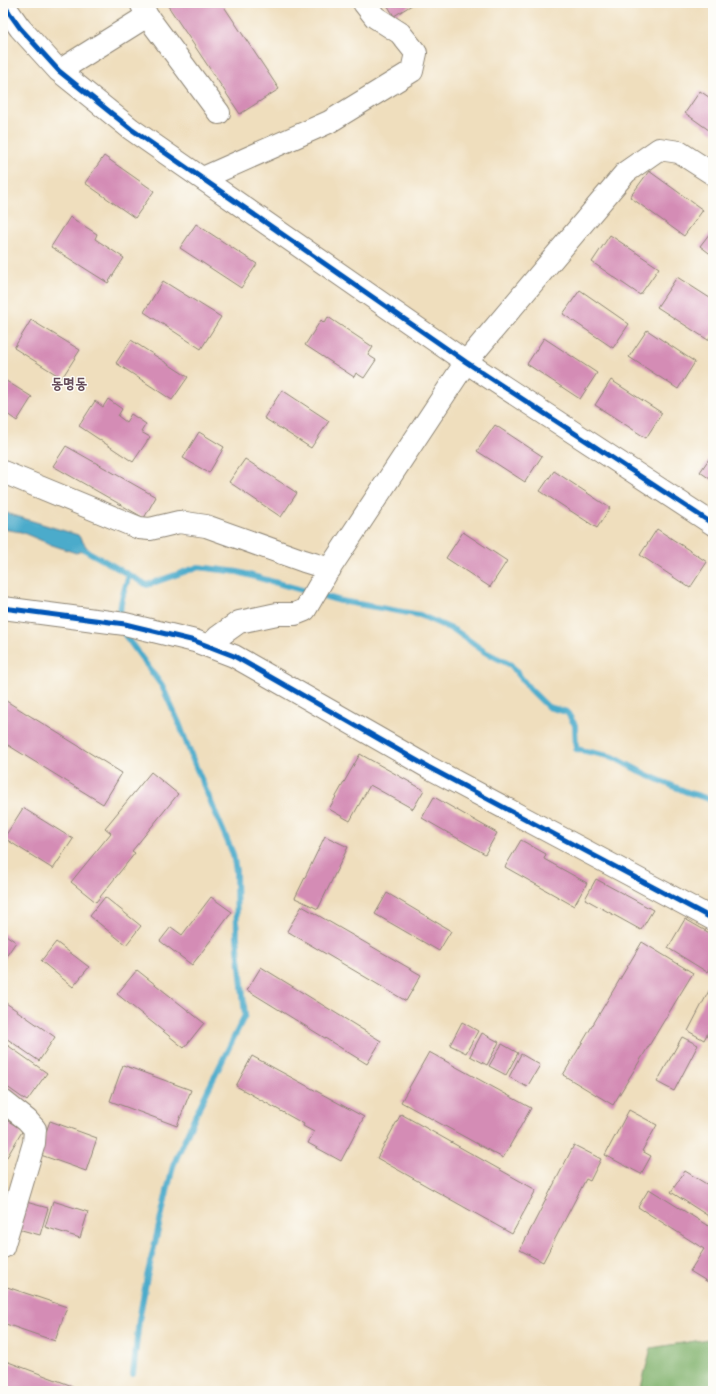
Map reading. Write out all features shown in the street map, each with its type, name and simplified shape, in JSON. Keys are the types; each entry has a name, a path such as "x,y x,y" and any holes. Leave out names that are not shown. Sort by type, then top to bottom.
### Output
{"street":[{"path":"203,178 329,122 412,71 416,53 400,33 375,17 364,3"},
{"path":"3,4 20,28 59,71 131,129 466,362 713,524"},
{"path":"59,71 144,9 219,113"},
{"path":"209,646 218,637 239,622 277,614 295,614 305,610 328,571 466,362 626,172 659,149 679,152 713,174"},
{"path":"3,472 139,528 150,529 179,522 206,526 328,571"},
{"path":"3,608 121,623 195,641 234,656 428,767 713,919"},
{"path":"3,1101 27,1120 35,1129 34,1143 3,1247"}],"green space":[{"path":"708,1339 713,1340 713,1391 632,1391 641,1387 651,1348"}],"water":[{"path":"3,512 78,535 88,549 76,553 21,532 3,529"}],"building":[{"path":"166,3 226,3 223,5 279,89 240,114"},
{"path":"386,3 415,3 394,16"},
{"path":"700,91 713,100 713,133 685,113"},
{"path":"104,156 154,191 135,218 85,183"},
{"path":"649,171 703,210 684,236 630,197"},
{"path":"70,217 97,234 95,239 124,258 108,283 51,247"},
{"path":"196,224 257,264 241,288 180,248"},
{"path":"713,229 713,256 700,246"},
{"path":"610,235 659,268 640,295 592,262"},
{"path":"677,277 713,300 713,332 708,340 657,307"},
{"path":"163,281 221,317 201,349 144,312"},
{"path":"580,290 629,324 613,348 563,314"},
{"path":"328,317 373,347 368,355 376,360 364,378 356,373 354,377 305,345 321,320 324,323"},
{"path":"31,320 80,350 62,378 14,348"},
{"path":"647,330 695,362 678,389 629,357"},
{"path":"544,338 597,373 580,399 527,364"},
{"path":"131,340 188,377 172,400 116,363"},
{"path":"3,379 32,397 17,421 3,411"},
{"path":"611,380 662,413 646,438 595,405"},
{"path":"282,390 329,421 311,448 264,418"},
{"path":"108,399 122,409 118,416 126,422 131,414 146,424 141,432 150,437 133,462 79,426 95,401 103,407"},
{"path":"495,425 542,456 525,482 477,451"},
{"path":"199,432 224,447 209,473 183,458"},
{"path":"66,446 156,497 144,518 53,466"},
{"path":"713,453 713,481 700,472"},
{"path":"245,459 297,493 281,517 229,482"},
{"path":"554,471 610,508 597,528 540,491"},
{"path":"657,529 707,562 690,588 640,555"},
{"path":"463,532 507,561 490,587 446,558"},
{"path":"3,699 122,773 103,804 3,742"},
{"path":"360,754 424,790 413,809 370,785 350,821 329,809"},
{"path":"151,772 178,794 132,851 135,853 96,902 71,882 111,833 105,828"},
{"path":"434,797 497,833 485,854 422,818"},
{"path":"23,808 73,839 53,869 4,838"},
{"path":"325,836 348,847 318,909 295,898"},
{"path":"521,840 546,854 544,859 587,883 574,906 505,867"},
{"path":"596,879 653,910 641,930 585,899"},
{"path":"387,893 451,931 439,951 375,914"},
{"path":"105,897 141,926 126,945 90,916"},
{"path":"211,897 232,912 192,965 160,941 171,927 182,935"},
{"path":"302,906 421,975 406,1001 287,931"},
{"path":"685,919 713,935 713,961 707,972 668,948"},
{"path":"3,933 16,942 3,961"},
{"path":"56,942 89,967 73,987 41,961"},
{"path":"642,942 693,973 613,1105 563,1075"},
{"path":"261,967 381,1041 367,1064 247,990"},
{"path":"137,970 204,1023 184,1048 117,994"},
{"path":"713,983 713,1023 704,1040 688,1031"},
{"path":"3,1001 55,1037 39,1061 3,1036"},
{"path":"462,1022 478,1031 466,1053 450,1045"},
{"path":"482,1033 499,1042 487,1065 470,1056"},
{"path":"682,1037 698,1045 674,1091 657,1082"},
{"path":"3,1042 47,1073 27,1101 3,1084"},
{"path":"502,1044 518,1053 506,1075 489,1066"},
{"path":"429,1052 531,1108 503,1158 401,1102"},
{"path":"521,1054 540,1065 527,1087 509,1077"},
{"path":"252,1056 364,1117 341,1161 308,1143 314,1132 303,1126 304,1124 236,1086"},
{"path":"123,1065 191,1090 177,1126 110,1101"},
{"path":"629,1110 657,1125 642,1151 651,1156 641,1174 605,1155"},
{"path":"401,1114 536,1190 512,1234 377,1158"},
{"path":"3,1118 23,1130 7,1157 3,1155"},
{"path":"50,1121 97,1138 86,1171 38,1154"},
{"path":"574,1145 601,1159 590,1181 586,1179 543,1262 520,1250"},
{"path":"685,1171 713,1188 713,1219 671,1192"},
{"path":"649,1189 713,1229 713,1275 708,1282 690,1271 704,1249 638,1207"},
{"path":"53,1201 88,1212 80,1238 45,1227"},
{"path":"26,1202 48,1208 40,1235 18,1229"},
{"path":"7,1287 67,1307 55,1341 3,1323 3,1299"},
{"path":"3,1360 75,1387 73,1391 3,1391"}],"waterway":[{"path":"78,546 147,585 198,567 238,572 341,601 420,615 456,631 485,652 511,665 530,689 548,707 567,712 575,725 576,749 613,757 647,775 687,792 709,799 713,804"},
{"path":"121,620 121,603 129,575"},
{"path":"123,629 125,635 162,686 179,723 233,854 236,871 237,937 245,1015 195,1116 173,1166 147,1277 139,1320 133,1374"}],"cycle path":[{"path":"3,4 20,28 59,71 131,129 466,362 713,524"},
{"path":"3,608 125,624 195,641 234,656 428,767 713,919"}],"district":[{"name":"동명동","path":"69,383"}]}
